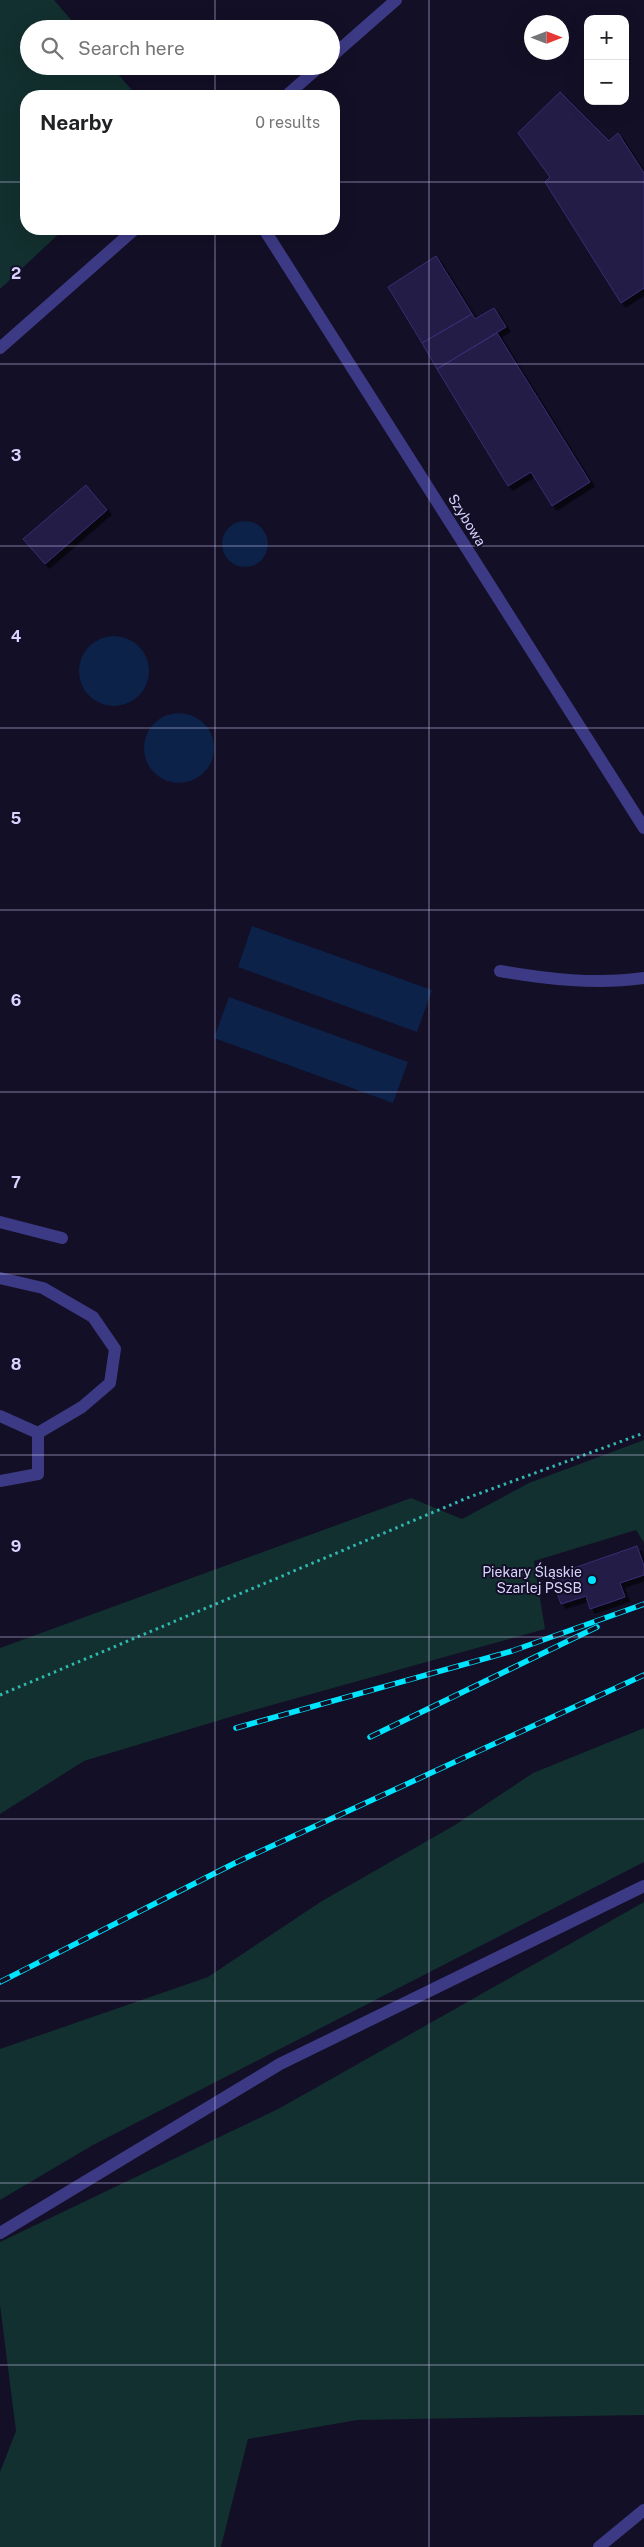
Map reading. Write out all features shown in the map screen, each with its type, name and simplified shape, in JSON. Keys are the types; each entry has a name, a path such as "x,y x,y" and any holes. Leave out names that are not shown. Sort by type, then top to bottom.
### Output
{"street":[{"path":"340,49 396,0"},
{"path":"293,90 310,75"},
{"path":"0,348 128,235"},
{"name":"Szybowa","path":"267,235 358,375 644,828"},
{"path":"500,971 550,980 628,980 644,978"},
{"path":"0,1222 62,1238"},
{"path":"0,1278 43,1288 93,1317 115,1349 110,1383 82,1407 38,1433"},
{"path":"0,1416 38,1433"},
{"path":"0,1480 38,1474 38,1433"},
{"path":"0,2233 280,2064 644,1886"},
{"path":"599,2547 644,2510"}],"path":[{"path":"0,1695 467,1498 644,1434"}],"green space":[{"path":"0,0 54,0 71,20 20,20 20,75 119,75 132,90 20,90 20,235 58,235 0,289"},
{"path":"644,1440 644,1543 636,1530 534,1561 545,1629 250,1711 84,1761 0,1814 0,1648 411,1498 462,1519 529,1483"},
{"path":"644,1728 644,1862 93,2145 0,2200 0,2049 208,1977 322,1901 455,1825 533,1773"},
{"path":"644,1902 644,2415 357,2420 248,2439 221,2547 0,2547 0,2472 16,2431 0,2305 0,2242 280,2108"}],"water":[{"path":"245,521 258,525 264,531 268,544 264,557 258,563 245,567 232,563 226,557 222,544 226,531 232,525"},
{"path":"121,636 134,642 143,651 147,657 149,671 147,685 139,696 128,704 107,706 100,704 89,696 81,685 79,664 81,657 89,646 100,638"},
{"path":"186,713 199,719 208,728 212,734 214,748 212,762 204,773 193,781 172,783 165,781 154,773 146,762 144,741 146,734 154,723 165,715"},
{"path":"252,926 432,990 417,1032 238,967"},
{"path":"229,997 408,1062 393,1103 214,1038"}],"building":[{"path":"560,92 609,141 618,133 644,173 644,288 621,303 545,182 550,177 518,133"},
{"path":"436,256 472,314 422,343 388,287"},
{"path":"494,308 506,327 437,369 422,343 472,314 475,319"},
{"path":"497,333 590,482 552,506 531,472 508,486 437,369"},
{"path":"86,485 107,510 45,564 23,539"},
{"name":"Piekary Śląskie Szarlej PSSB","path":"637,1546 644,1566 644,1575 620,1583 625,1597 590,1609 586,1596 561,1604 551,1576"}],"railway":[{"path":"236,1728 512,1651 644,1604"},
{"path":"370,1737 597,1627"},
{"path":"0,1982 235,1863 644,1675"}],"place":[{"name":"Piekary Śląskie Szarlej PSSB","path":"592,1580"}]}
